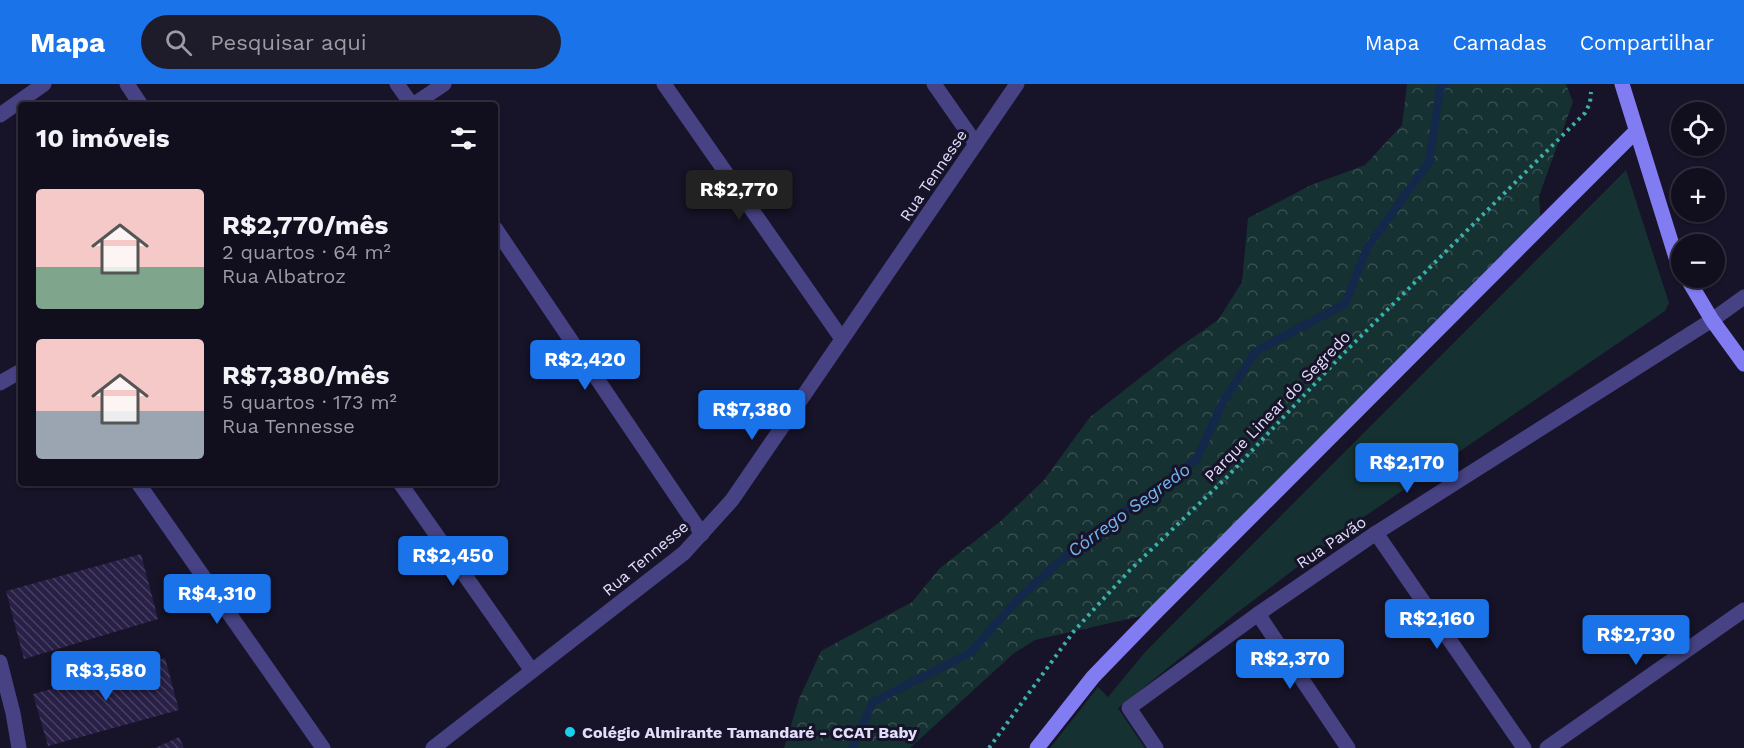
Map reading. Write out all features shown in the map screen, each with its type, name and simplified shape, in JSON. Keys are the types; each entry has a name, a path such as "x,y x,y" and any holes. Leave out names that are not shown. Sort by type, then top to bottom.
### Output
{"main road":[{"path":"1622,84 1671,242"},
{"path":"1037,748 1093,677 1155,613 1636,131"},
{"path":"1693,288 1712,320 1744,364"}],"street":[{"path":"18,102 44,84"},
{"path":"127,84 139,102"},
{"path":"397,84 410,102"},
{"path":"417,102 444,84"},
{"path":"663,84 842,339"},
{"path":"934,84 976,144"},
{"name":"Rua Tennesse","path":"433,748 684,553 732,500 1017,84"},
{"path":"0,115 18,102"},
{"path":"498,232 702,534"},
{"name":"Rua Pavão","path":"1156,748 1129,708 1258,614 1376,533 1712,320 1744,297"},
{"path":"0,383 18,373"},
{"path":"140,486 323,748"},
{"path":"402,486 532,671"},
{"path":"1376,533 1524,748"},
{"path":"1547,748 1744,610"},
{"path":"1258,614 1348,748"},
{"path":"0,662 19,748"}],"path":[{"name":"Parque Linear do Segredo","path":"989,748 1074,631 1130,570 1227,477 1350,347 1563,136 1585,113 1590,103 1591,92"}],"green space":[{"path":"1407,84 1566,84 1573,102 1539,196 1541,223 1155,613 1035,640 1013,654 910,748 784,748 799,699 821,651 912,602 940,568 1002,520 1044,480 1090,417 1178,348 1218,320 1242,282 1248,218 1311,185 1365,165 1402,125"},
{"path":"1626,170 1669,303 1665,311 1358,521 1229,619 1118,708 1145,748 1050,748 1098,687 1108,697 1145,652"}],"building":[{"path":"141,554 158,619 24,659 6,591"},
{"path":"165,658 179,710 48,746 33,694"},
{"path":"179,737 184,748 155,748"}],"waterway":[{"name":"Córrego Segredo","path":"852,748 873,702 970,653 1021,596 1086,538 1196,460 1223,402 1256,351 1345,304 1367,248 1429,162 1440,89 1444,84"}],"place":[{"name":"Colégio Almirante Tamandaré - CCAT Baby","path":"570,732"}]}
